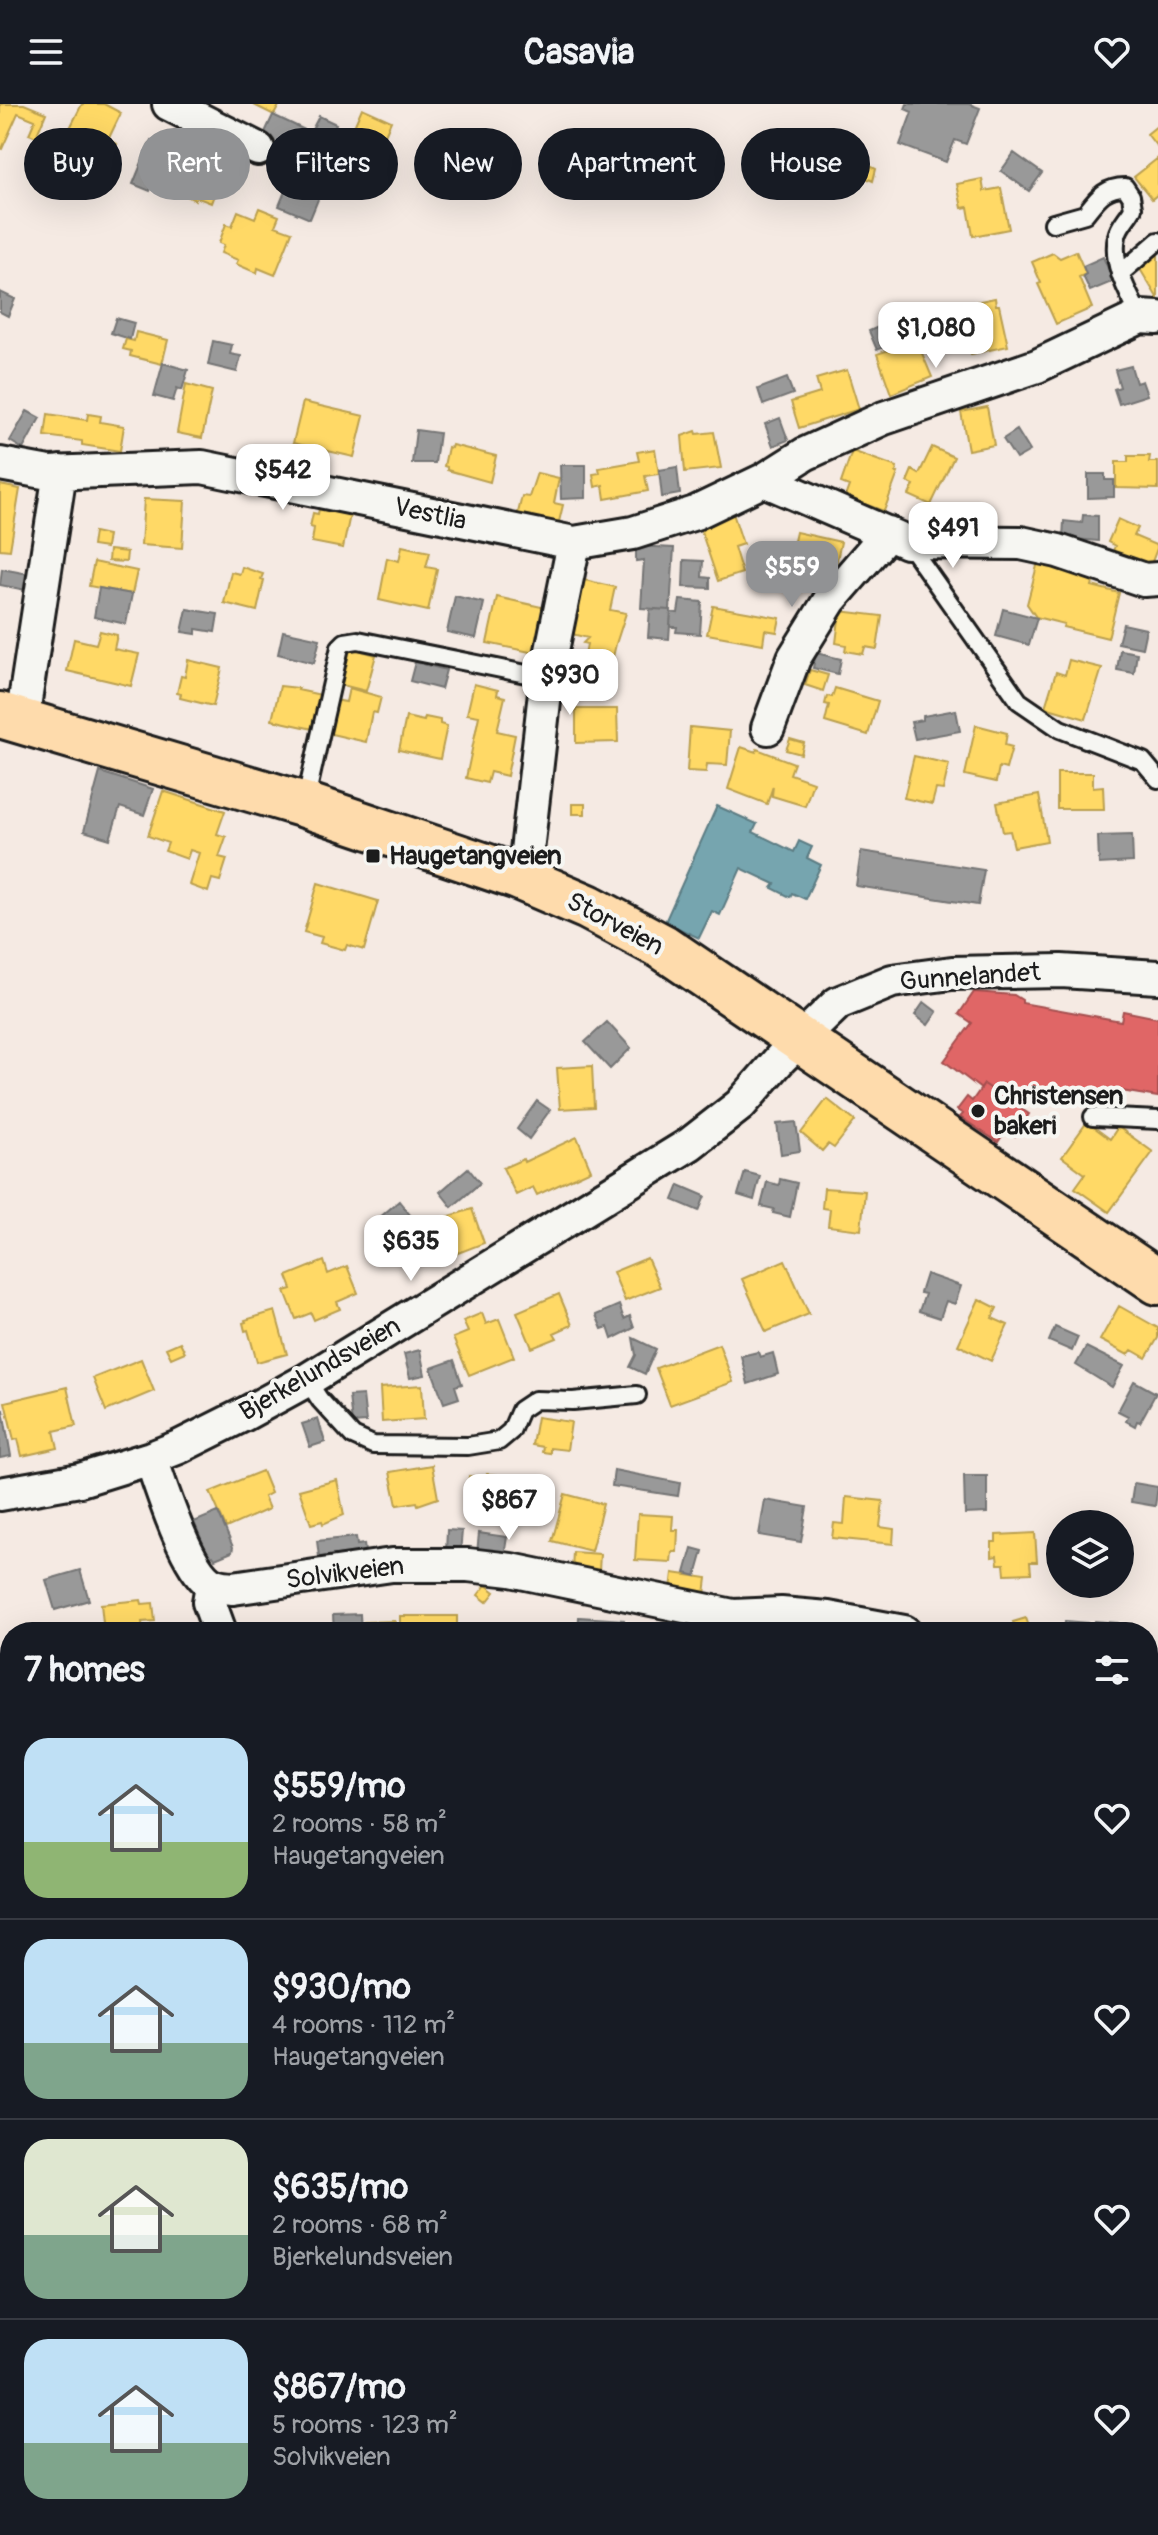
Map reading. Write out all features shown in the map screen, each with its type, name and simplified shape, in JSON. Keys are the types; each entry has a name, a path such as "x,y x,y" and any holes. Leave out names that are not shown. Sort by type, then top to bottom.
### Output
{"main road":[{"name":"Storveien","path":"11,717 305,805 518,877 588,907 663,947 1158,1282"}],"street":[{"path":"171,105 258,149"},
{"path":"518,877 527,851 547,675 574,543 633,533 695,513 764,480 805,454 884,418 1037,366 1149,317"},
{"name":"Vestlia","path":"0,464 49,473 202,467 574,543"},
{"path":"11,717 60,472"},
{"path":"764,480 898,538 1021,543 1058,551 1144,580 1158,579"},
{"path":"768,728 794,658 830,600 898,538"},
{"name":"Gunnelandet","path":"800,1038 838,1003 892,981 952,973 1061,971 1158,977"},
{"name":"Bjerkelundsveien","path":"0,1494 80,1480 151,1458 179,1447 307,1380 690,1144 740,1105 800,1038"},
{"path":"151,1458 185,1546 201,1575 212,1585 209,1602 216,1622"},
{"name":"Solvikveien","path":"212,1585 233,1588 392,1565 468,1565 511,1570 733,1616 781,1614 850,1622"}],"lane":[{"path":"1053,223 1085,214 1104,191 1125,187 1131,196 1133,208 1117,236 1120,274 1149,317"},
{"path":"1120,274 1158,241"},
{"path":"898,538 1019,701 1060,729 1143,761 1158,779"},
{"path":"305,805 340,647 345,642 358,640 531,675 547,675"},
{"path":"1093,1117 1158,1120"},
{"path":"307,1380 333,1416 353,1436 373,1445 468,1446 499,1441 511,1431 520,1410 535,1400 573,1401 637,1395"}],"building: Homes":[{"path":"0,104 24,104 46,113 40,128 32,128 35,120 18,113 0,148"},
{"path":"82,104 104,104 121,113 114,128 70,128"},
{"path":"252,104 280,104 274,115"},
{"path":"362,108 391,121 388,128 353,128"},
{"path":"1158,125 1158,148 1147,134"},
{"path":"1158,158 1158,194 1152,199 1134,177"},
{"path":"870,166 876,169 873,181 870,180"},
{"path":"982,179 984,191 1001,188 1009,229 973,236 968,207 962,208 957,184"},
{"path":"259,208 279,216 275,226 292,232 275,275 258,268 257,273 221,253 224,245 219,243 226,224 232,226 238,211 255,218"},
{"path":"1076,251 1086,274 1079,277 1092,308 1056,324 1032,262 1053,253 1060,258"},
{"path":"1158,253 1158,299 1140,269 1144,261"},
{"path":"995,298 1008,346 971,354 962,313 971,311 970,303"},
{"path":"136,332 168,340 162,364 130,356 131,351 123,349 126,339 134,341"},
{"path":"909,343 912,349 919,346 932,377 891,394 877,354"},
{"path":"847,370 859,409 799,428 791,402 820,393 816,379"},
{"path":"186,384 212,391 202,438 177,433"},
{"path":"303,402 364,416 354,457 293,443"},
{"path":"987,407 994,445 968,450 961,412"},
{"path":"48,414 87,420 88,414 101,416 100,422 124,426 120,451 45,436"},
{"path":"696,431 697,434 714,432 721,468 685,472 682,436"},
{"path":"452,445 496,456 490,482 447,470 444,466 448,447"},
{"path":"932,447 954,457 931,505 909,495 914,485 907,482 912,470 919,474"},
{"path":"655,449 659,474 645,476 648,491 605,499 603,485 595,487 593,474 600,473 599,468 639,461 637,452"},
{"path":"852,451 897,467 898,473 884,511 845,497 849,486 841,483"},
{"path":"1128,456 1150,456 1149,462 1158,462 1158,489 1116,488 1116,462 1128,462"},
{"path":"537,473 559,478 554,503 563,505 558,526 517,517 522,496 529,497"},
{"path":"0,485 20,489 10,550 0,549"},
{"path":"144,499 185,501 182,548 141,545"},
{"path":"319,509 350,515 343,548 312,542 314,528 310,527 313,513 318,514"},
{"path":"732,510 743,544 734,547 742,573 718,581 697,519"},
{"path":"1118,519 1138,528 1134,536 1158,546 1148,572 1111,556 1115,546 1108,542"},
{"path":"94,532 108,535 106,548 92,546"},
{"path":"796,532 841,542 834,573 808,570 809,567 789,563"},
{"path":"402,546 430,552 426,567 437,569 428,611 379,600 387,558 399,561"},
{"path":"109,550 127,552 126,562 108,561"},
{"path":"94,562 137,571 132,594 89,586"},
{"path":"1038,562 1095,576 1092,586 1119,593 1108,638 1036,617 1027,604"},
{"path":"242,567 263,574 257,611 224,603 231,572 240,574"},
{"path":"580,579 615,587 610,610 626,613 609,674 578,667 581,655 585,655 587,644 583,643 588,638 568,633"},
{"path":"497,597 546,608 535,653 487,643"},
{"path":"713,606 780,618 777,632 765,630 763,644 707,634"},
{"path":"840,611 882,616 877,649 865,647 863,654 845,651 846,645 836,643"},
{"path":"100,631 117,635 114,649 139,654 131,686 67,671 74,639 96,644"},
{"path":"348,647 376,655 366,691 338,684"},
{"path":"188,660 222,668 213,706 180,698 181,694 177,693 181,676 185,677"},
{"path":"1069,660 1102,668 1086,719 1045,707 1056,672 1065,675"},
{"path":"810,670 828,675 823,691 805,685"},
{"path":"474,684 498,690 497,695 505,697 497,731 515,735 507,776 490,772 487,783 466,778 479,716 467,714"},
{"path":"280,686 321,695 313,729 272,720"},
{"path":"349,688 381,697 377,713 372,712 366,742 327,733 334,700 346,702"},
{"path":"835,688 878,701 868,735 825,722 829,705 825,704 827,696 832,697"},
{"path":"576,709 617,709 618,742 576,743"},
{"path":"406,717 424,721 425,717 440,720 440,724 447,726 440,759 399,750"},
{"path":"976,725 1007,733 1005,745 1012,747 1006,769 999,767 996,782 965,775"},
{"path":"690,727 730,731 727,765 707,764 706,772 687,771"},
{"path":"790,739 804,743 801,754 786,750"},
{"path":"741,747 756,752 757,749 794,763 790,774 813,782 805,806 772,796 773,786 767,804 728,789"},
{"path":"914,756 949,764 943,790 936,789 932,804 904,798"},
{"path":"1057,773 1093,773 1093,787 1103,786 1104,809 1057,809"},
{"path":"163,791 225,811 217,834 226,837 219,857 227,859 220,881 212,879 208,892 189,885 199,853 190,850 187,859 165,851 168,843 148,836"},
{"path":"1039,795 1047,841 1014,847 1010,831 1003,832 997,803"},
{"path":"572,804 585,804 585,814 572,814"},
{"path":"318,883 378,901 364,950 347,945 345,950 320,943 322,937 304,932"},
{"path":"592,1066 594,1107 560,1109 557,1068"},
{"path":"827,1099 855,1121 834,1148 828,1144 822,1151 801,1133"},
{"path":"1087,1122 1110,1139 1118,1127 1153,1152 1109,1212 1075,1188 1085,1174 1062,1157"},
{"path":"577,1137 591,1170 537,1195 533,1187 516,1195 503,1168 523,1159 524,1162"},
{"path":"824,1188 865,1191 861,1230 828,1226 830,1209 822,1208"},
{"path":"472,1209 484,1243 435,1262 422,1225"},
{"path":"647,1258 660,1287 625,1301 613,1272"},
{"path":"785,1260 809,1314 766,1332 742,1279"},
{"path":"324,1261 328,1274 347,1266 358,1293 337,1302 340,1309 314,1320 311,1313 296,1319 285,1291 292,1289 287,1276"},
{"path":"559,1294 572,1325 554,1333 557,1338 532,1348 517,1312"},
{"path":"979,1299 997,1308 992,1318 1008,1325 991,1361 958,1345"},
{"path":"1119,1306 1158,1328 1158,1338 1146,1358 1132,1350 1128,1355 1100,1340"},
{"path":"275,1311 287,1354 257,1362 243,1323"},
{"path":"482,1313 486,1324 499,1319 514,1357 469,1375 453,1338 468,1332 463,1321"},
{"path":"180,1342 185,1352 171,1358 166,1348"},
{"path":"719,1344 733,1382 670,1405 656,1368"},
{"path":"141,1359 154,1391 106,1411 93,1378"},
{"path":"422,1385 424,1419 382,1422 380,1388"},
{"path":"67,1387 76,1426 54,1431 58,1448 22,1456 18,1439 14,1440 5,1402"},
{"path":"537,1417 571,1422 567,1450 550,1448 550,1453 542,1452 543,1447 532,1445"},
{"path":"432,1465 438,1498 418,1505 417,1502 397,1505 390,1472"},
{"path":"262,1471 271,1493 264,1497 269,1509 226,1528 210,1492"},
{"path":"487,1474 509,1476 509,1480 524,1482 521,1515 483,1515 484,1512 475,1510 474,1521 465,1520 469,1476 486,1478"},
{"path":"337,1480 344,1515 323,1524 322,1521 311,1524 299,1490"},
{"path":"565,1494 603,1504 591,1551 552,1541"},
{"path":"846,1497 883,1501 880,1527 894,1529 893,1544 832,1538 834,1523 844,1524"},
{"path":"638,1514 673,1516 672,1530 678,1530 677,1552 672,1552 671,1562 635,1560"},
{"path":"1035,1533 1037,1562 1030,1562 1031,1573 1005,1574 1004,1564 998,1564 997,1556 992,1557 992,1542 996,1542 996,1535"},
{"path":"573,1552 600,1554 599,1571 572,1569"},
{"path":"673,1573 707,1578 705,1594 671,1589"},
{"path":"486,1585 495,1592 487,1602 478,1595"},
{"path":"141,1600 142,1604 153,1603 155,1621 103,1622 101,1604"},
{"path":"400,1616 457,1616 457,1622 400,1622"}],"building: Shops":[{"path":"974,992 1014,995 1022,1003 1121,1021 1123,1011 1158,1018 1158,1097 1109,1089 1107,1103 1067,1096 1066,1103 1014,1094 1004,1087 999,1094 984,1084 981,1089 944,1061 972,1023 959,1014"},
{"path":"984,1084 1007,1099 1009,1096 1029,1114 1015,1136 1006,1130 998,1142 960,1117 963,1114 957,1110 967,1097 972,1101"}],"building: Public":[{"path":"717,806 757,824 753,832 794,852 799,841 812,847 807,858 821,865 805,899 792,893 790,897 772,888 775,884 741,868 720,915 712,911 699,938 665,922"}],"building: Industry":[{"path":"907,104 969,104 980,108 966,144 955,140 946,162 900,145 912,112 905,109"},
{"path":"273,115 301,128 267,128"},
{"path":"319,116 336,124 334,128 313,128"},
{"path":"1014,153 1042,173 1029,191 1001,171"},
{"path":"281,200 318,200 310,219 279,206"},
{"path":"1103,257 1114,281 1090,291 1083,276 1086,274 1083,266"},
{"path":"0,292 15,299 8,316 0,312"},
{"path":"911,313 919,332 877,350 869,331"},
{"path":"116,318 134,323 130,339 111,333"},
{"path":"213,341 232,345 230,354 241,356 237,372 208,365"},
{"path":"163,363 188,370 182,390 177,388 173,401 154,396"},
{"path":"1131,366 1136,383 1142,381 1147,395 1119,404 1114,389 1120,387 1115,370"},
{"path":"787,378 793,394 763,405 758,389"},
{"path":"27,411 40,418 23,449 10,441"},
{"path":"780,418 788,440 773,446 765,424"},
{"path":"416,430 439,433 435,463 412,463"},
{"path":"1017,430 1030,451 1016,459 1003,439"},
{"path":"560,465 586,465 586,498 561,499"},
{"path":"677,467 680,494 662,497 659,470"},
{"path":"1088,474 1105,474 1105,480 1114,480 1114,497 1088,498"},
{"path":"1083,515 1098,516 1098,541 1063,538 1064,521 1082,523"},
{"path":"636,546 674,548 670,610 641,608 644,560 636,561"},
{"path":"762,559 781,560 779,591 760,589"},
{"path":"684,560 703,561 702,577 710,578 710,588 683,587"},
{"path":"2,569 29,574 26,590 0,585"},
{"path":"99,588 132,594 126,624 94,617"},
{"path":"455,596 484,603 476,638 447,632"},
{"path":"680,600 702,602 700,634 676,632 677,627 670,627 671,612 678,613"},
{"path":"187,609 218,614 215,632 196,629 196,634 182,632"},
{"path":"650,609 671,610 669,639 648,637"},
{"path":"1003,609 1037,618 1029,645 996,636"},
{"path":"1123,624 1146,629 1142,648 1118,643"},
{"path":"283,631 320,639 314,663 278,654"},
{"path":"1120,650 1137,653 1134,673 1117,670"},
{"path":"816,653 841,659 838,674 813,668"},
{"path":"415,662 446,670 441,689 410,681"},
{"path":"956,710 960,731 915,739 911,722 923,720 923,716"},
{"path":"100,772 153,789 144,815 120,807 110,839 84,831"},
{"path":"1132,835 1133,862 1099,864 1098,836"},
{"path":"861,851 984,870 978,905 856,886"},
{"path":"924,1002 937,1012 928,1025 915,1015"},
{"path":"607,1022 631,1048 610,1069 585,1042"},
{"path":"537,1101 550,1110 529,1139 517,1129"},
{"path":"796,1122 800,1151 781,1154 777,1124"},
{"path":"468,1168 480,1183 452,1207 440,1192"},
{"path":"745,1172 760,1176 754,1200 738,1195"},
{"path":"780,1179 797,1183 790,1217 761,1206 767,1182 779,1185"},
{"path":"679,1185 705,1196 699,1211 673,1200"},
{"path":"399,1201 411,1216 398,1227 403,1233 383,1250 365,1230"},
{"path":"926,1274 961,1286 955,1304 946,1301 940,1318 919,1311 925,1294 920,1293"},
{"path":"619,1305 624,1319 630,1316 634,1328 612,1339 608,1327 602,1329 596,1315"},
{"path":"1055,1327 1078,1337 1072,1351 1049,1341"},
{"path":"633,1338 656,1349 645,1374 630,1367 636,1355"},
{"path":"1086,1347 1124,1366 1112,1387 1076,1365"},
{"path":"420,1350 425,1375 410,1378 404,1354"},
{"path":"758,1352 760,1357 773,1353 778,1374 748,1384 741,1356"},
{"path":"454,1360 462,1384 455,1386 459,1398 444,1403 431,1368"},
{"path":"1134,1381 1156,1393 1135,1426 1126,1421 1128,1416 1118,1411"},
{"path":"363,1395 366,1422 352,1423 349,1396"},
{"path":"3,1410 11,1456 0,1458 0,1411"},
{"path":"318,1419 325,1442 310,1447 302,1424"},
{"path":"614,1470 680,1483 678,1496 612,1486"},
{"path":"964,1476 987,1476 987,1513 965,1514"},
{"path":"1134,1483 1158,1487 1155,1506 1131,1502"},
{"path":"765,1500 807,1507 801,1542 759,1535"},
{"path":"218,1512 233,1547 232,1552 215,1559 213,1556 209,1558 194,1522"},
{"path":"447,1530 462,1531 460,1553 446,1552"},
{"path":"479,1533 507,1537 504,1556 477,1553"},
{"path":"356,1537 357,1545 364,1544 365,1552 319,1557 317,1541"},
{"path":"692,1548 703,1551 696,1576 685,1573"},
{"path":"80,1570 89,1600 55,1610 46,1580"},
{"path":"360,1614 360,1622 333,1622 333,1615"},
{"path":"579,1617 624,1620 624,1622 579,1622"}],"place":[{"name":"Haugetangveien","path":"373,856"},
{"name":"Christensen bakeri","path":"978,1111"}]}
